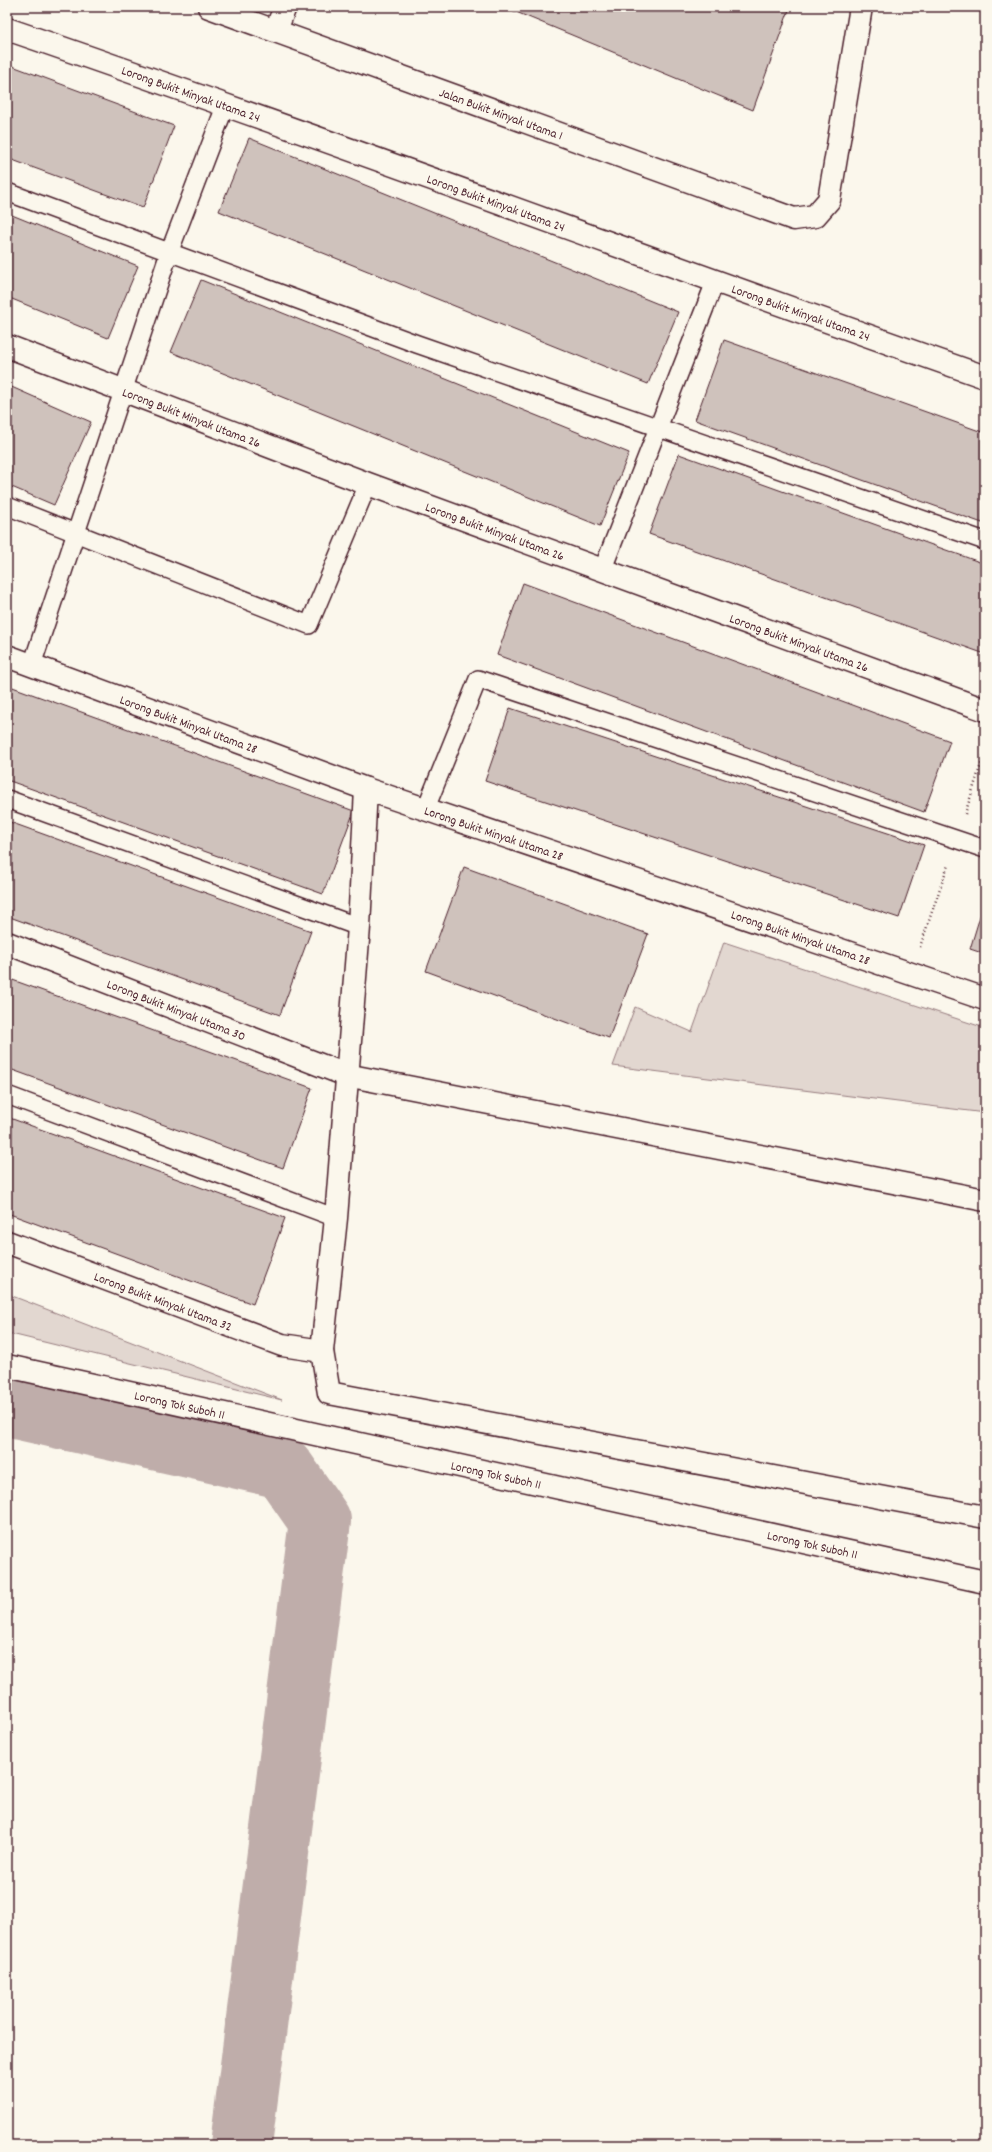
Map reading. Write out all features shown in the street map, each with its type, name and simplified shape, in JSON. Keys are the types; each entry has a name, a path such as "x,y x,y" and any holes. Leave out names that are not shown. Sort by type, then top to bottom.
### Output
{"street":[{"name":"Jalan Bukit Minyak Utama 1","path":"209,7 235,11 276,30 794,219 815,216 829,200 861,7"},
{"path":"276,30 285,7"},
{"name":"Lorong Bukit Minyak Utama 24","path":"7,29 226,104 715,282 985,377"},
{"name":"Lorong Bukit Minyak Utama 26","path":"7,346 368,484 985,710"},
{"name":"Lorong Bukit Minyak Utama 28","path":"7,656 366,789 426,808 985,999"},
{"path":"366,789 359,927 346,1075 336,1218 322,1351 329,1393 985,1517"},
{"name":"Lorong Bukit Minyak Utama 30","path":"7,943 346,1075 985,1200"},
{"name":"Lorong Bukit Minyak Utama 32","path":"7,1242 282,1345 322,1351"},
{"name":"Lorong Tok Suboh 11","path":"7,1366 985,1582"}],"lane":[{"path":"32,665 169,253 226,104"},
{"path":"7,192 417,344 985,540"},
{"path":"602,570 715,282"},
{"path":"7,506 309,625 368,484"},
{"path":"426,808 478,679 985,849"},
{"path":"7,800 359,927"},
{"path":"7,1094 336,1218"}],"shaded area":[{"path":"724,942 985,1028 985,1113 613,1066 635,1007 692,1032"},
{"path":"7,1294 282,1400 7,1333"}],"building":[{"path":"504,7 790,7 753,110"},
{"path":"7,64 174,126 143,208 7,158"},
{"path":"249,138 678,312 648,384 219,211"},
{"path":"7,213 138,266 108,338 7,297"},
{"path":"201,280 629,453 600,526 171,352"},
{"path":"724,340 985,433 985,524 695,420"},
{"path":"7,385 91,422 54,505 7,485"},
{"path":"679,454 985,564 985,654 649,534"},
{"path":"523,583 950,741 924,812 497,655"},
{"path":"7,685 354,811 323,894 7,780"},
{"path":"510,708 924,845 899,918 485,781"},
{"path":"7,821 311,931 280,1015 7,916"},
{"path":"464,867 648,934 609,1038 426,971"},
{"path":"985,900 985,954 970,949"},
{"path":"7,978 312,1088 283,1168 7,1068"},
{"path":"7,1117 285,1218 253,1304 7,1213"}],"waterway":[{"path":"7,1406 283,1468 320,1521 241,2145"}]}
